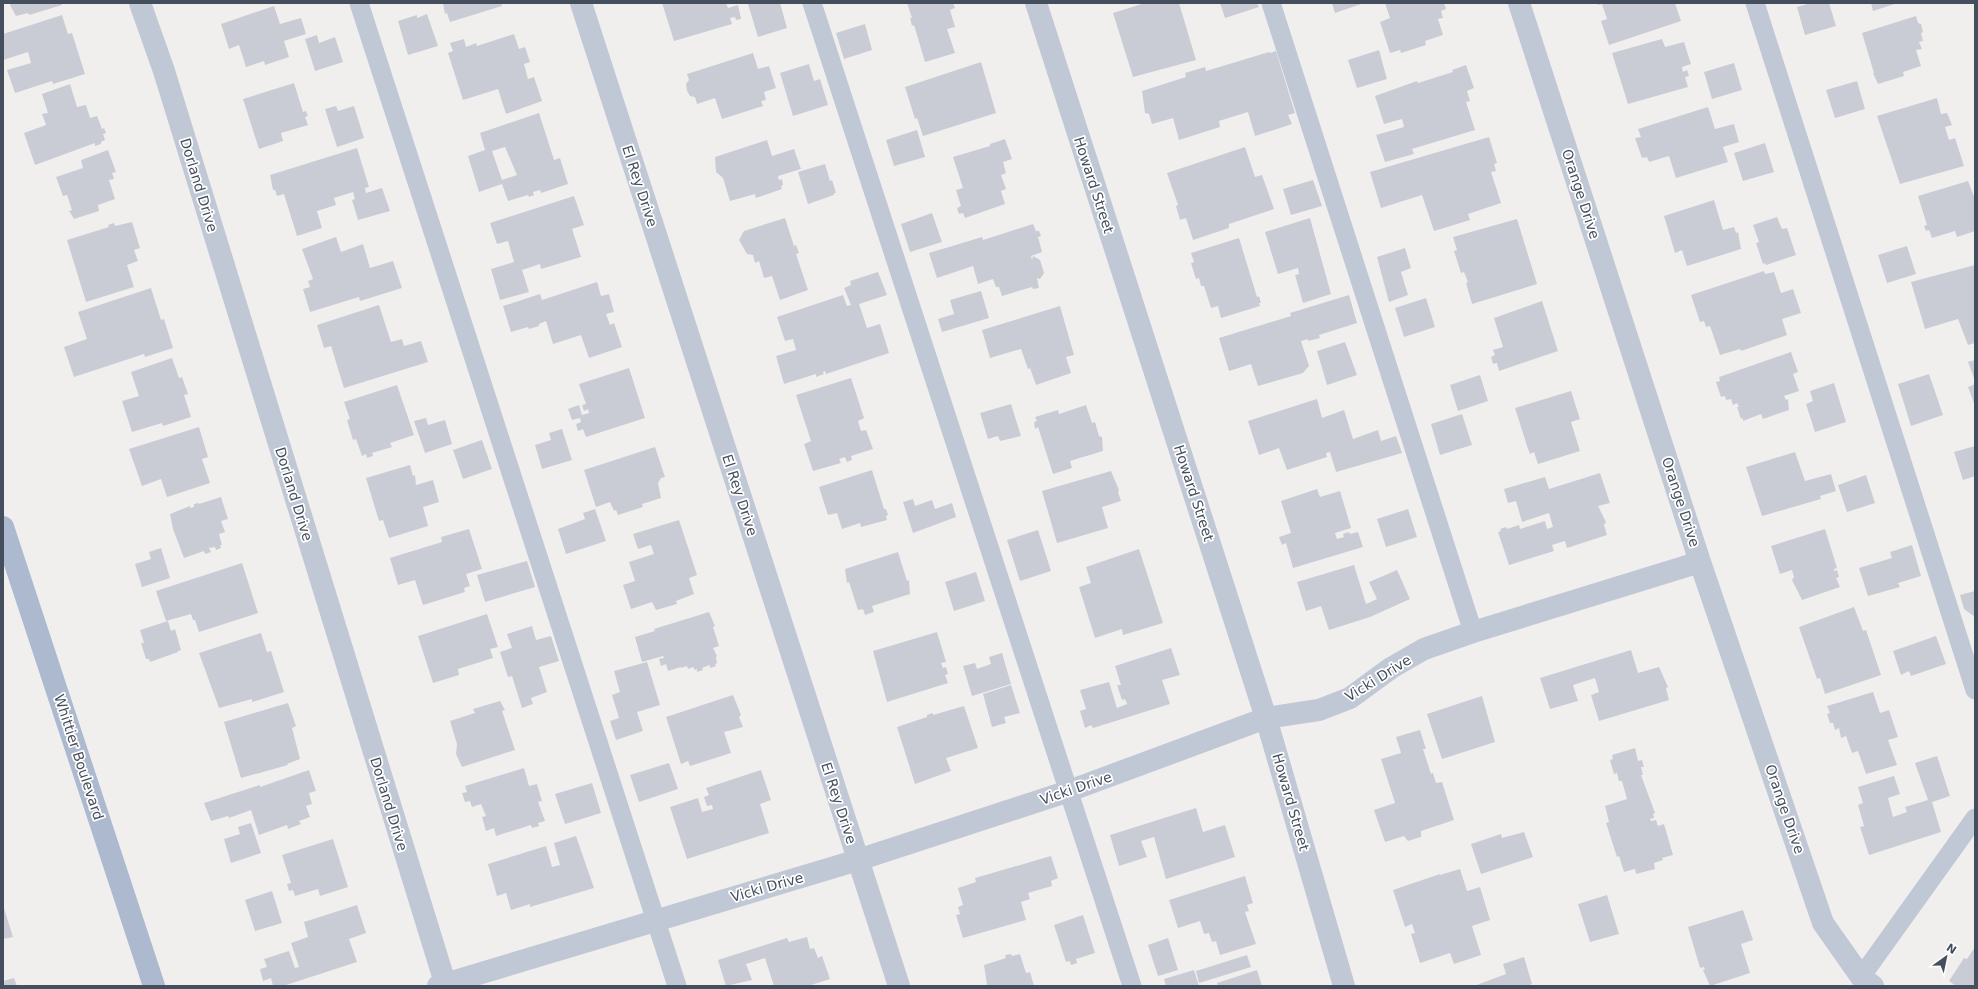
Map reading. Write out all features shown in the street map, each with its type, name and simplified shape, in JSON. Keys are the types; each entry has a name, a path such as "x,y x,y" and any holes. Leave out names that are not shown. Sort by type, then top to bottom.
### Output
{"main road":[{"name":"Whittier Boulevard","path":"3,527 154,986"}],"street":[{"name":"Dorland Drive","path":"140,3 164,71 443,985"},
{"name":"El Rey Drive","path":"581,3 899,986"},
{"name":"Howard Street","path":"1036,3 1266,718 1344,986"},
{"name":"Orange Drive","path":"1519,3 1700,562 1823,923 1867,981"},
{"name":"Vicki Drive","path":"443,985 858,860 1069,791 1266,718 1319,710 1350,698 1390,668 1424,649 1473,632 1700,562"}],"lane":[{"path":"359,3 677,986"},
{"path":"812,3 1132,986"},
{"path":"1271,3 1473,632"},
{"path":"1755,3 1975,690"},
{"path":"1867,981 1975,818"}],"building":[{"path":"12,3 61,3 62,5 29,15 28,13 16,16 10,5"},
{"path":"443,3 501,3 502,6 450,22 447,13 445,14"},
{"path":"662,3 726,3 728,8 738,5 741,19 736,20 735,17 730,18 732,24 674,41"},
{"path":"780,3 787,28 758,37 748,4"},
{"path":"907,3 953,3 955,8 950,10 955,27 947,29 955,53 925,62 914,25 912,26 910,18 912,18"},
{"path":"1145,3 1179,3 1196,60 1133,77 1113,13"},
{"path":"1220,3 1257,3 1259,7 1225,18"},
{"path":"1332,3 1364,3 1335,13"},
{"path":"1385,3 1444,3 1446,9 1441,11 1443,18 1438,19 1443,35 1425,41 1426,45 1401,53 1400,50 1390,53 1380,22 1390,18"},
{"path":"1597,3 1675,3 1681,21 1609,45 1601,21 1607,19 1602,4 1598,5"},
{"path":"1811,3 1829,3 1836,26 1805,35 1797,7"},
{"path":"1871,3 1898,3 1873,11"},
{"path":"274,6 280,24 301,18 306,34 284,41 289,57 265,65 264,61 246,67 239,45 229,49 221,24"},
{"path":"427,14 438,46 408,55 398,21 417,15 417,18"},
{"path":"62,15 68,34 72,33 85,74 53,84 52,81 15,93 7,70 31,63 28,52 3,60 3,34"},
{"path":"1916,16 1918,23 1921,24 1923,32 1921,33 1923,41 1919,42 1922,49 1916,50 1921,66 1903,72 1904,76 1878,84 1873,73 1862,33"},
{"path":"865,24 872,50 844,59 836,33"},
{"path":"514,34 519,49 525,47 530,62 524,64 528,79 534,77 542,101 506,114 498,89 463,100 448,53 453,51 450,43 464,39 466,47 476,43 477,46"},
{"path":"317,35 319,43 335,37 343,62 315,71 305,39"},
{"path":"1662,39 1665,47 1684,42 1691,64 1682,67 1683,72 1687,70 1689,76 1685,77 1688,87 1628,104 1612,53"},
{"path":"1379,50 1387,79 1357,88 1348,60"},
{"path":"1276,51 1295,113 1288,115 1292,124 1255,136 1248,112 1219,121 1220,127 1179,140 1173,118 1152,124 1149,114 1145,113 1142,91 1186,77 1185,73 1205,67 1206,71"},
{"path":"753,53 758,69 769,66 776,88 764,92 766,100 761,101 763,106 722,119 715,98 697,104 695,97 690,96 687,91 686,84 689,80 687,74"},
{"path":"981,62 996,113 923,136 917,118 915,119 905,87"},
{"path":"1734,63 1742,90 1712,99 1704,72"},
{"path":"809,64 814,81 820,79 828,105 793,116 780,73"},
{"path":"1466,65 1474,88 1467,91 1470,101 1466,102 1475,130 1412,149 1414,154 1385,162 1376,135 1404,127 1402,119 1384,124 1375,96 1417,81 1418,83 1453,72 1452,70"},
{"path":"1857,81 1865,109 1835,118 1826,90"},
{"path":"294,83 303,112 306,111 308,116 305,117 308,125 281,133 283,141 259,149 243,99"},
{"path":"70,84 77,107 86,105 90,118 97,116 102,129 104,128 106,133 103,134 105,140 101,142 101,144 95,146 95,143 35,165 24,133 46,125 42,114 48,113 42,94"},
{"path":"1937,98 1941,114 1947,113 1952,125 1945,127 1949,140 1955,138 1964,166 1900,184 1877,116"},
{"path":"336,106 338,111 354,106 364,138 337,147 325,109"},
{"path":"1708,107 1715,129 1734,124 1739,142 1723,147 1728,162 1676,178 1669,156 1649,162 1647,157 1642,158 1635,138 1641,137 1638,129"},
{"path":"539,113 554,160 560,158 568,184 541,193 540,190 533,192 534,195 529,197 528,195 508,201 502,184 479,192 468,156 485,150 480,133","holes":["505,147 517,175 502,180 492,151"]},
{"path":"917,130 925,157 894,166 886,140"},
{"path":"1489,137 1497,163 1494,164 1496,171 1491,172 1501,203 1468,214 1470,220 1434,231 1422,195 1381,208 1370,172"},
{"path":"1005,139 1012,159 1003,162 1006,173 1001,175 1006,189 1001,191 1005,204 965,218 963,213 959,214 957,208 961,206 956,190 963,188 953,157 990,146 990,144"},
{"path":"767,140 772,156 794,149 801,169 778,176 779,180 782,179 782,189 756,198 755,194 730,201 723,178 716,172 715,157"},
{"path":"1765,143 1774,172 1743,181 1734,153"},
{"path":"1245,147 1255,177 1262,175 1274,209 1229,224 1229,228 1193,240 1186,218 1180,220 1176,206 1178,205 1167,173"},
{"path":"357,148 369,187 365,188 366,193 382,188 390,211 358,220 352,200 355,199 353,192 334,198 336,205 317,211 322,228 297,236 284,194 277,196 275,190 273,190 270,175"},
{"path":"108,150 116,172 112,173 114,179 109,180 115,199 98,205 99,211 74,219 69,211 72,210 67,195 63,196 56,177 83,168 81,160"},
{"path":"825,164 830,181 832,180 836,193 808,204 798,172"},
{"path":"1313,180 1322,206 1291,215 1283,189"},
{"path":"1968,181 1975,199 1975,231 1957,237 1955,231 1932,238 1929,230 1926,231 1924,226 1927,225 1918,196"},
{"path":"574,196 584,225 572,229 581,257 541,269 540,264 522,270 529,292 500,300 491,269 514,262 508,241 497,244 490,223"},
{"path":"1714,200 1723,230 1734,227 1736,233 1738,232 1741,249 1687,266 1682,250 1675,253 1664,216"},
{"path":"932,213 942,242 910,252 901,224"},
{"path":"1777,217 1782,229 1787,228 1796,255 1766,265 1765,263 1763,264 1756,243 1759,242 1753,225"},
{"path":"785,218 794,246 796,245 799,253 796,254 808,290 780,300 772,276 764,278 759,261 755,263 753,255 747,254 739,240 744,231"},
{"path":"1310,218 1331,294 1303,303 1295,275 1299,274 1298,268 1278,274 1265,232"},
{"path":"1517,219 1537,284 1472,304 1466,283 1468,282 1464,272 1461,273 1454,251 1457,250 1453,237"},
{"path":"132,222 140,248 134,250 138,261 127,265 134,287 86,302 67,240 109,227 108,225 114,223 115,226"},
{"path":"1033,224 1036,231 1039,231 1041,236 1038,237 1042,252 1031,256 1032,260 1033,256 1040,260 1044,273 1040,279 1037,278 1039,288 1033,289 1032,287 1002,296 999,287 996,287 993,279 978,284 973,266 937,278 929,253 982,237 983,240"},
{"path":"336,237 341,252 363,244 370,268 393,261 402,288 360,301 359,297 310,312 303,289 310,287 308,281 313,279 302,249"},
{"path":"1239,238 1257,297 1259,296 1261,303 1259,303 1260,306 1221,318 1218,306 1211,308 1204,286 1201,286 1199,278 1196,279 1191,263 1194,262 1191,253"},
{"path":"1907,246 1916,274 1887,283 1878,255"},
{"path":"1405,248 1411,268 1401,272 1408,295 1389,302 1377,257"},
{"path":"1975,265 1975,343 1968,345 1958,319 1925,329 1911,282"},
{"path":"1764,271 1765,274 1774,272 1781,293 1793,289 1801,313 1782,319 1787,335 1741,351 1740,349 1720,355 1710,326 1706,327 1704,321 1700,322 1691,295"},
{"path":"878,272 887,295 859,304 867,328 880,324 889,353 826,374 825,371 823,372 824,374 816,377 816,374 784,384 776,356 796,350 793,339 785,341 777,317 843,295 847,306 851,305 844,288 851,285 850,281"},
{"path":"597,282 601,296 609,294 614,312 606,314 610,325 614,323 622,347 589,358 581,335 553,344 546,321 539,324 539,326 529,329 528,327 511,332 503,306 540,294 542,300"},
{"path":"151,288 161,320 164,319 173,348 145,357 144,354 74,377 64,347 87,339 78,312"},
{"path":"981,291 989,318 942,332 938,319 954,314 950,300"},
{"path":"1349,295 1357,323 1319,335 1320,338 1301,341 1309,366 1303,373 1258,386 1251,364 1229,371 1219,338 1291,316 1290,313"},
{"path":"1426,298 1435,327 1404,337 1395,308"},
{"path":"1542,301 1558,351 1499,371 1497,363 1493,364 1491,357 1495,355 1493,350 1503,347 1494,318"},
{"path":"379,305 391,342 402,339 404,346 421,341 428,362 344,388 331,346 324,348 317,325"},
{"path":"1060,306 1074,355 1066,357 1071,373 1036,385 1030,368 1028,369 1021,349 990,358 982,330"},
{"path":"1345,342 1357,375 1327,385 1317,351"},
{"path":"1791,352 1798,372 1793,374 1799,391 1784,396 1786,400 1788,399 1789,410 1763,419 1761,414 1743,421 1737,407 1739,407 1737,403 1733,405 1731,399 1726,400 1725,396 1721,397 1716,382 1720,381 1719,377"},
{"path":"172,358 179,378 182,377 188,394 184,395 191,417 163,426 162,423 132,432 122,401 139,396 131,372"},
{"path":"1975,360 1975,381 1968,362"},
{"path":"629,368 645,418 586,437 583,429 578,431 576,424 581,422 580,418 572,420 568,409 579,405 582,415 589,413 588,409 584,411 582,405 586,404 579,384"},
{"path":"1929,374 1943,415 1911,426 1898,384"},
{"path":"1480,375 1488,401 1458,411 1450,385"},
{"path":"851,378 864,418 858,421 861,431 866,430 873,449 851,456 852,460 847,462 845,457 839,459 841,463 813,471 804,444 811,441 796,395"},
{"path":"1834,383 1846,422 1815,432 1806,404 1813,401 1810,391"},
{"path":"1975,384 1975,406 1968,387"},
{"path":"397,385 414,435 390,443 392,447 372,453 373,456 367,458 366,454 362,456 356,439 353,440 347,420 350,419 344,402"},
{"path":"1571,391 1580,419 1571,422 1580,451 1538,464 1534,452 1530,454 1515,408"},
{"path":"1317,399 1322,418 1344,410 1353,439 1378,430 1381,441 1396,436 1402,453 1336,472 1330,452 1326,453 1327,457 1287,470 1279,448 1259,455 1248,421"},
{"path":"1011,404 1021,436 1000,441 998,436 988,439 980,413"},
{"path":"1086,405 1092,423 1095,422 1099,436 1102,437 1103,451 1070,461 1072,468 1053,474 1038,427 1035,429 1034,422 1037,421 1035,417 1058,410 1059,414"},
{"path":"1462,414 1472,445 1440,455 1431,424"},
{"path":"426,418 428,425 445,420 452,444 425,453 414,421"},
{"path":"199,427 208,457 202,459 210,483 167,497 161,479 142,486 129,449"},
{"path":"562,429 572,460 542,469 535,445 551,440 549,433"},
{"path":"482,440 492,469 463,479 453,450"},
{"path":"1975,446 1975,476 1963,480 1954,452"},
{"path":"655,447 665,477 661,478 658,483 661,498 642,504 643,507 618,515 616,510 614,511 610,502 596,507 584,470"},
{"path":"1795,452 1805,481 1831,474 1836,491 1820,496 1821,499 1762,516 1746,467"},
{"path":"410,465 413,476 415,475 416,485 433,480 439,502 423,507 428,526 389,538 383,520 379,521 366,478"},
{"path":"872,470 884,509 886,509 888,515 886,516 887,520 861,527 860,523 842,529 837,513 828,515 819,487"},
{"path":"1111,471 1119,490 1118,492 1121,501 1102,507 1108,528 1057,543 1042,491"},
{"path":"1600,473 1610,503 1598,506 1606,522 1604,525 1607,535 1567,548 1565,541 1552,545 1554,551 1509,565 1498,532 1501,531 1500,529 1506,527 1507,529 1519,525 1520,529 1545,521 1547,529 1553,527 1549,513 1522,522 1516,501 1508,503 1504,489 1545,477 1549,489"},
{"path":"1866,475 1875,503 1847,512 1838,485"},
{"path":"1317,489 1320,497 1340,491 1351,528 1335,533 1337,539 1344,537 1343,534 1349,532 1350,534 1358,532 1363,547 1293,568 1286,543 1282,545 1279,537 1291,533 1281,501"},
{"path":"221,497 228,519 221,521 225,532 219,534 222,545 220,545 221,548 216,550 215,547 209,548 211,552 205,554 204,551 184,558 173,529 170,514 190,506 190,508 194,507 194,504 199,504"},
{"path":"913,499 915,506 932,500 935,509 952,503 956,517 913,533 903,502"},
{"path":"595,509 606,541 566,554 558,529 585,519 583,513"},
{"path":"1408,509 1417,537 1386,547 1377,519"},
{"path":"679,520 697,575 689,578 694,594 676,601 677,604 656,610 652,602 631,609 623,585 635,581 629,562 654,554 651,545 638,549 633,534"},
{"path":"469,529 482,569 466,574 470,586 464,588 465,592 423,605 415,580 398,585 390,558 442,542 441,537"},
{"path":"1825,529 1837,568 1834,569 1834,571 1837,570 1839,577 1836,578 1840,587 1802,600 1792,580 1794,577 1792,570 1780,574 1771,546"},
{"path":"1038,530 1051,571 1020,581 1007,540"},
{"path":"1912,545 1921,576 1898,583 1900,587 1868,596 1859,568 1892,558 1890,552"},
{"path":"161,548 170,578 142,587 135,564 151,559 149,552"},
{"path":"1139,549 1163,623 1123,635 1122,629 1095,638 1079,587 1091,583 1086,567"},
{"path":"898,552 907,581 909,580 910,594 872,606 874,612 865,615 863,609 858,610 849,582 847,583 845,569"},
{"path":"527,561 535,587 485,602 477,575"},
{"path":"242,563 258,613 199,632 195,620 193,620 191,614 166,621 156,591"},
{"path":"1354,565 1366,604 1377,599 1369,582 1397,570 1410,599 1370,617 1329,630 1321,606 1306,611 1297,582"},
{"path":"976,572 985,601 954,611 945,582"},
{"path":"1975,591 1975,617 1964,609 1960,595"},
{"path":"1854,607 1863,631 1866,630 1881,675 1825,694 1820,678 1817,679 1799,627"},
{"path":"709,612 715,626 713,627 719,646 713,648 717,656 716,666 710,668 710,665 697,672 697,669 695,670 693,667 688,669 687,666 668,671 666,664 661,666 659,659 664,658 663,656 642,662 635,637 655,631 654,629"},
{"path":"487,614 498,647 490,649 493,658 458,669 459,675 433,683 418,636"},
{"path":"168,621 171,631 175,629 181,650 150,662 149,659 146,659 141,643 144,643 140,630"},
{"path":"532,626 536,640 551,636 559,661 539,667 547,692 531,698 533,704 522,708 512,676 508,677 500,652 512,648 507,634"},
{"path":"937,632 946,662 941,663 943,668 946,667 948,674 945,675 948,683 887,702 873,651"},
{"path":"261,633 267,652 271,651 284,692 252,702 252,699 219,708 199,653"},
{"path":"1936,636 1946,664 1911,676 1909,671 1901,675 1893,651"},
{"path":"1171,648 1180,675 1162,680 1170,704 1093,728 1091,725 1085,728 1080,711 1086,709 1080,690 1109,682 1117,708 1127,704 1125,699 1122,700 1117,685 1121,685 1115,666"},
{"path":"1631,650 1638,673 1659,667 1668,687 1666,688 1669,700 1599,721 1591,695 1599,692 1595,678 1573,685 1578,701 1550,709 1540,678"},
{"path":"1002,653 1011,684 972,696 963,666 975,663 977,669 991,664 989,657"},
{"path":"647,662 660,705 637,712 643,731 616,740 610,721 619,718 612,695 620,692 614,671"},
{"path":"1011,685 1020,713 1004,717 1006,723 992,727 983,694"},
{"path":"1873,692 1880,713 1889,710 1898,737 1888,740 1897,765 1866,774 1858,751 1852,753 1846,736 1841,738 1839,728 1835,730 1833,723 1830,723 1827,714 1830,713 1827,706"},
{"path":"733,695 741,715 739,717 743,727 724,732 731,753 690,766 688,761 681,764 666,717"},
{"path":"1482,696 1495,742 1442,759 1427,714"},
{"path":"500,701 505,710 502,711 515,750 462,767 456,754 457,744 450,721 475,713 473,709"},
{"path":"288,703 296,726 292,728 300,759 287,764 288,765 241,778 224,722"},
{"path":"964,706 978,748 946,758 951,771 915,784 897,727 927,717 927,715 933,713 933,715"},
{"path":"1420,730 1426,749 1423,749 1431,774 1433,773 1436,783 1442,782 1454,820 1421,831 1421,837 1408,841 1404,836 1385,842 1374,810 1395,803 1381,759 1401,753 1396,737"},
{"path":"1635,748 1638,761 1642,760 1644,767 1641,767 1643,775 1641,775 1655,813 1653,814 1654,818 1650,819 1651,821 1656,820 1658,826 1664,824 1673,855 1662,858 1663,860 1654,863 1655,869 1636,874 1635,869 1624,872 1619,856 1617,857 1606,823 1609,822 1605,806 1627,799 1622,781 1619,781 1617,773 1614,774 1610,760 1613,759 1612,755"},
{"path":"1937,756 1950,796 1932,802 1941,832 1869,855 1860,827 1864,826 1858,805 1863,803 1858,787 1894,776 1900,794 1888,798 1893,817 1907,812 1905,807 1928,800 1915,763"},
{"path":"669,763 678,789 639,802 630,775"},
{"path":"524,768 529,786 537,784 542,801 538,802 545,821 538,823 539,826 532,828 531,825 496,836 494,828 486,831 482,817 486,816 481,804 472,807 470,801 465,802 462,793 467,792 465,786"},
{"path":"309,770 316,791 309,793 312,804 306,806 310,817 299,821 301,824 288,829 287,825 259,835 251,810 229,818 228,816 211,821 204,803 260,785 260,787"},
{"path":"761,770 771,800 760,804 769,833 687,859 670,807 698,798 702,812 713,809 712,805 707,806 704,797 709,795 706,788"},
{"path":"592,783 601,813 565,824 555,794"},
{"path":"1196,808 1203,832 1225,825 1235,857 1166,879 1154,837 1141,841 1147,857 1119,866 1110,835"},
{"path":"251,823 261,853 231,863 224,839 240,834 238,827"},
{"path":"1524,832 1533,857 1481,874 1471,844 1501,834 1502,838"},
{"path":"576,836 594,888 530,907 530,904 511,910 506,893 497,896 488,864 546,846 552,867 560,865 554,843"},
{"path":"333,839 348,887 320,896 318,889 295,896 293,890 289,891 287,884 291,883 282,855"},
{"path":"1051,856 1058,878 1051,881 1052,886 1028,893 1030,899 1021,902 1026,920 963,938 956,915 960,914 958,907 963,905 958,888 976,882 975,878"},
{"path":"1460,869 1467,891 1480,887 1490,920 1472,926 1481,955 1454,964 1450,953 1420,963 1411,934 1415,933 1412,924 1405,927 1393,890 1440,874"},
{"path":"1245,876 1253,903 1247,905 1249,911 1245,912 1256,944 1220,955 1216,941 1212,942 1209,933 1204,934 1200,921 1178,928 1169,900"},
{"path":"272,891 282,923 255,931 245,900"},
{"path":"1607,895 1619,934 1590,942 1578,904"},
{"path":"3,905 13,937 3,939"},
{"path":"357,905 366,933 349,939 357,962 283,986 273,986 271,978 263,981 260,969 267,967 264,959 289,951 295,968 299,967 291,943 308,937 304,922"},
{"path":"1743,910 1753,940 1741,944 1750,973 1710,986 1703,970 1705,969 1704,967 1700,968 1688,927"},
{"path":"1083,915 1095,953 1076,959 1077,963 1071,965 1070,961 1066,962 1054,925"},
{"path":"807,937 810,949 814,948 818,958 822,956 830,979 808,986 774,986 765,958 746,964 752,980 726,986 718,960 787,938 789,942"},
{"path":"1168,938 1178,970 1158,976 1148,945"},
{"path":"1975,947 1975,986 1956,986 1949,981 1964,958 1967,959"},
{"path":"1011,954 1012,956 1020,954 1026,973 1030,972 1034,986 987,985 984,965 1006,958 1005,955"},
{"path":"1247,955 1251,967 1199,983 1196,971"},
{"path":"1524,957 1532,984 1527,986 1474,986 1506,974 1503,964"},
{"path":"1194,970 1199,986 1166,986 1164,979"},
{"path":"1257,970 1262,986 1218,986 1217,983"},
{"path":"14,978 17,986 3,986 3,981"}]}
